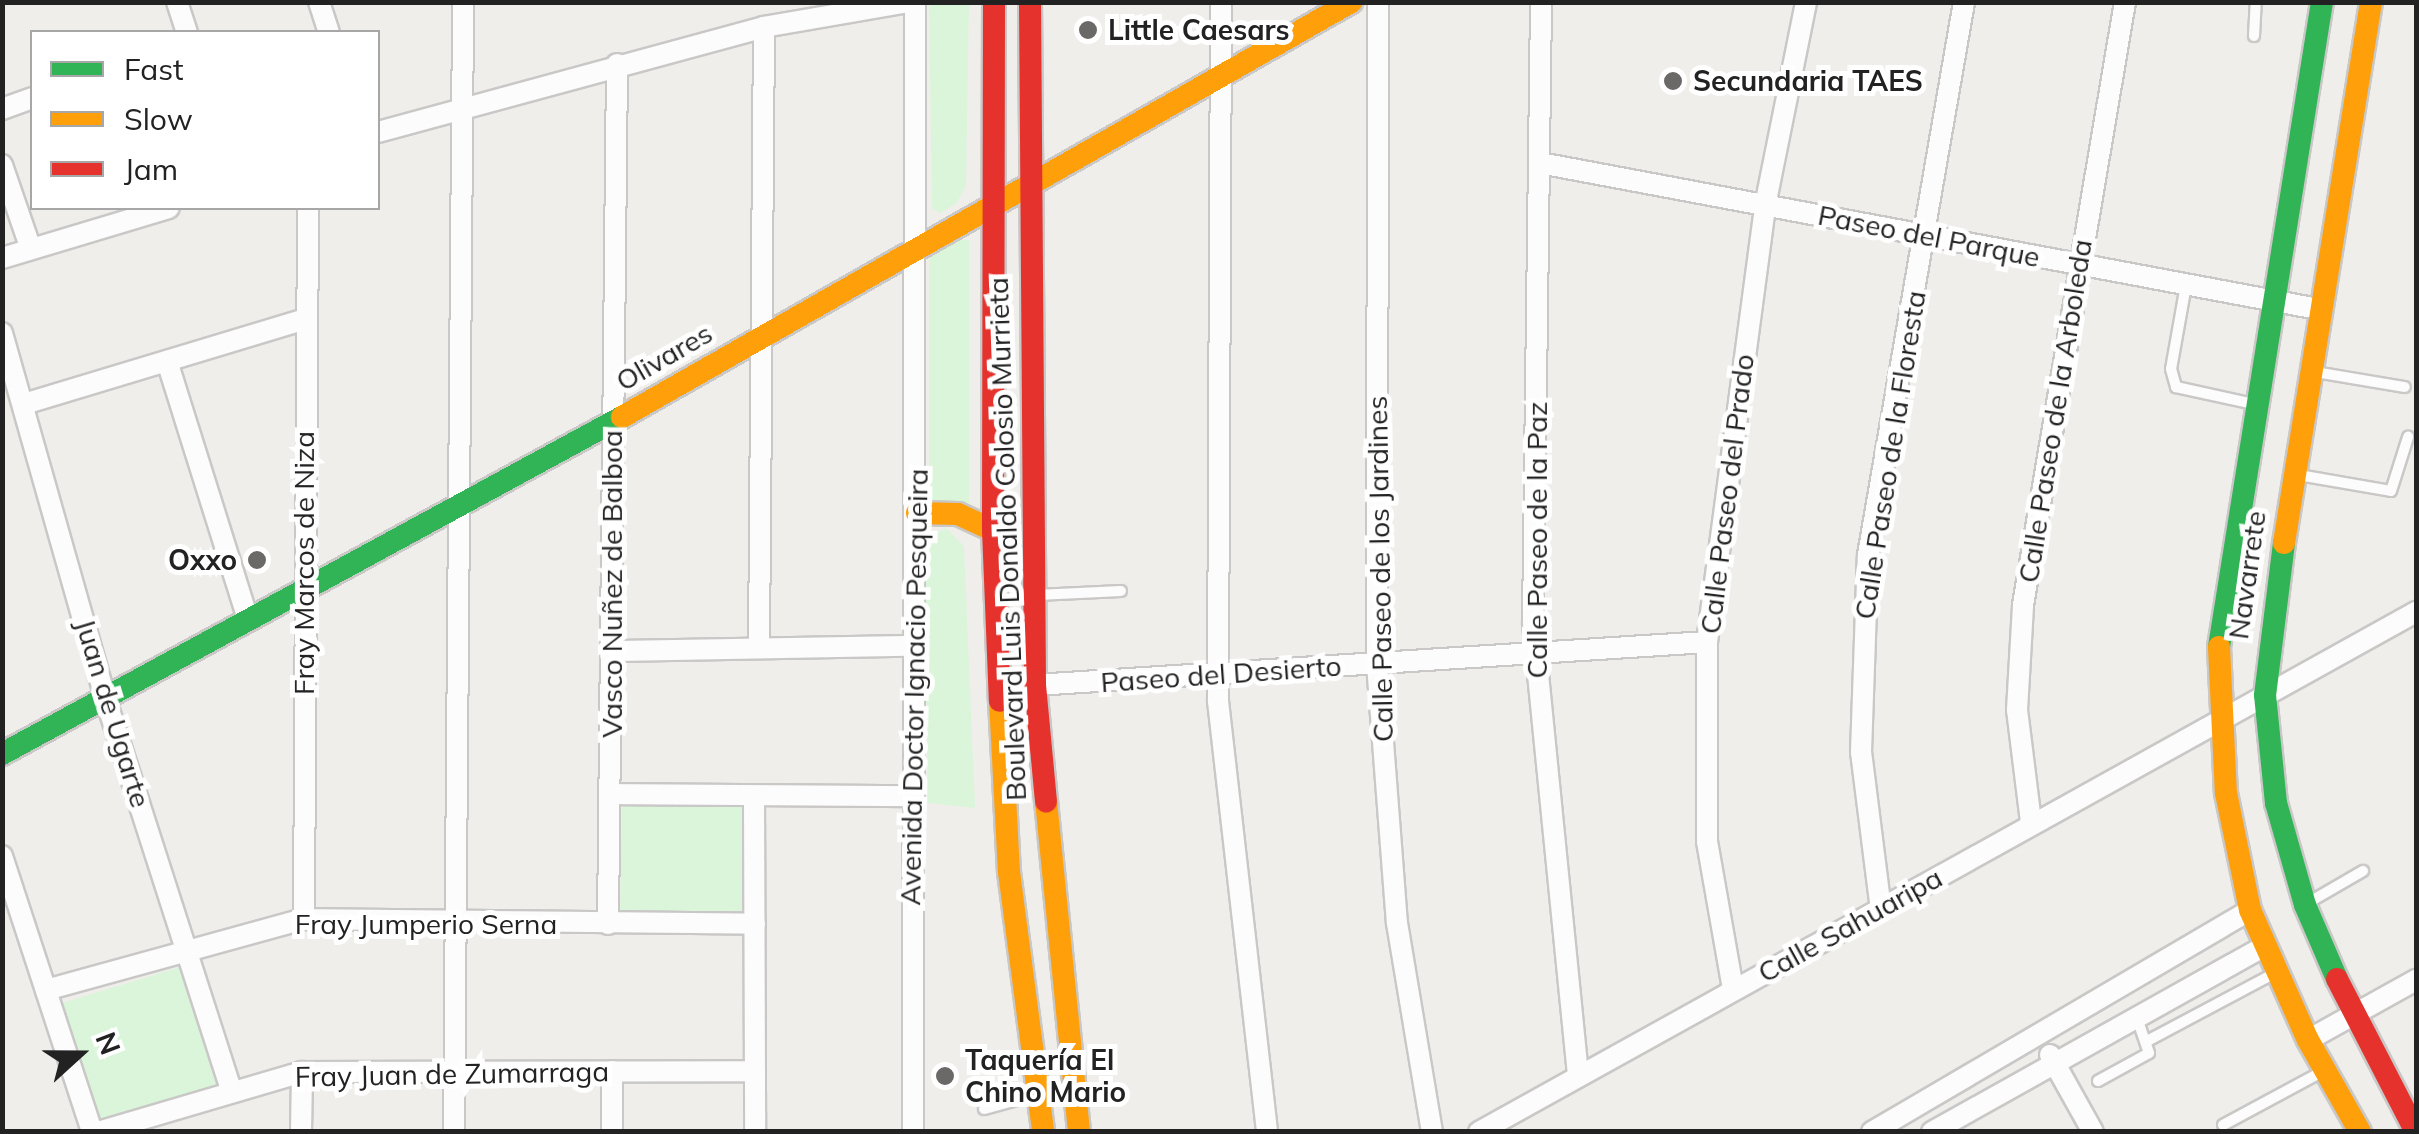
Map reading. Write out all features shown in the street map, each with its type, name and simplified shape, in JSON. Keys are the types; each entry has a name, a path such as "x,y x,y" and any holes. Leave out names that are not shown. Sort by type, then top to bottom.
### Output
{"main road":[{"name":"Boulevard Luis Donaldo Colosio Murrieta","path":"994,2 993,530 1009,872 1043,1132"},
{"name":"Boulevard Luis Donaldo Colosio Murrieta","path":"1030,2 1035,686 1079,1132"},
{"name":"Olivares","path":"2,754 247,616 614,422 919,243 1351,2"},
{"name":"Navarrete","path":"2322,2 2219,620 2219,718 2226,793 2250,910 2308,1040 2360,1132"},
{"name":"Navarrete","path":"2371,2 2292,474 2265,694 2276,803 2305,905 2353,1015 2416,1132"},
{"path":"994,110 1010,122 1028,123"},
{"path":"917,513 958,514 993,530"}],"street":[{"path":"177,2 186,30"},
{"path":"319,2 328,30"},
{"path":"454,1132 464,2"},
{"path":"380,131 461,104 764,27 911,2"},
{"name":"Avenida Doctor Ignacio Pesqueira","path":"911,2 919,243 909,796 918,1122"},
{"path":"1221,2 1218,674 1267,1132"},
{"name":"Calle Paseo de los Jardines","path":"1378,2 1376,664 1397,923 1432,1132"},
{"name":"Calle Paseo de la Paz","path":"1541,2 1535,656 1578,1076"},
{"name":"Calle Paseo del Prado","path":"1733,989 1707,841 1707,642 1765,206 1806,2"},
{"name":"Calle Paseo de la Floresta","path":"1881,910 1861,752 1863,616 1964,2"},
{"name":"Calle Paseo de la Arboleda","path":"2031,822 2017,710 2023,605 2125,2"},
{"path":"759,648 764,27"},
{"name":"Vasco Nuñez de Balboa","path":"608,924 617,64"},
{"path":"2,109 30,99"},
{"path":"2,164 31,249"},
{"name":"Paseo del Parque","path":"1540,164 2318,308"},
{"path":"2,258 162,210"},
{"name":"Fray Marcos de Niza","path":"304,919 302,588 308,210"},
{"path":"24,404 306,319"},
{"name":"Juan de Ugarte","path":"2,332 104,694 232,1090"},
{"path":"167,360 247,616"},
{"name":"Calle Sahuaripa","path":"1480,1132 1881,910 2031,822 2416,612"},
{"name":"Paseo del Desierto","path":"1035,686 1707,642"},
{"path":"613,650 911,646"},
{"path":"610,794 909,796"},
{"path":"754,796 755,1132"},
{"path":"2,856 95,1132"},
{"path":"1872,1132 2040,1038 2250,910"},
{"name":"Fray Jumperio Serna","path":"46,990 304,919 755,924"},
{"path":"1932,1132 2265,946"},
{"path":"2308,1040 2416,980"},
{"path":"2040,1038 2094,1132"},
{"name":"Fray Juan de Zumarraga","path":"95,1132 302,1072 754,1070"},
{"path":"612,1071 612,1132"},
{"path":"301,1132 302,1072"}],"lane":[{"path":"2254,36 2256,2"},
{"path":"2186,284 2171,369 2176,387 2253,404"},
{"path":"2308,371 2406,387"},
{"path":"2292,474 2391,491 2408,437"},
{"path":"1034,595 1122,590"},
{"path":"2305,905 2364,871"},
{"path":"2148,1040 2276,972"},
{"path":"2098,1081 2149,1053 2148,1040 2136,1017"},
{"path":"2223,1125 2326,1069"},
{"path":"984,1109 1038,1094"}],"green space":[{"path":"929,3 969,3 966,185 957,203 941,213 932,209"},
{"path":"929,240 969,240 969,506 929,506"},
{"path":"946,528 964,546 975,808 928,803 923,541"},
{"path":"622,805 744,807 742,917 620,915"},
{"path":"180,967 217,1088 98,1125 60,1004"}],"traffic: fast":[{"path":"2219,647 2322,2"},
{"path":"2,754 622,417"},
{"path":"2284,543 2265,695 2276,803 2305,905 2337,979"}],"traffic: slow":[{"path":"622,417 1351,2"},
{"path":"2284,543 2371,2"},
{"path":"917,513 958,514 993,530"},
{"path":"2219,647 2226,793 2250,910 2308,1040 2360,1132"},
{"path":"1000,701 1009,872 1043,1132"},
{"path":"1046,801 1079,1132"}],"traffic: jam":[{"path":"994,2 993,530 1000,701"},
{"path":"1030,2 1035,685 1046,801"},
{"path":"2337,979 2416,1132"}],"place":[{"name":"Little Caesars","path":"1088,30"},
{"name":"Secundaria TAES","path":"1673,81"},
{"name":"Oxxo","path":"257,560"},
{"name":"Taquería El Chino Mario","path":"945,1076"}]}
